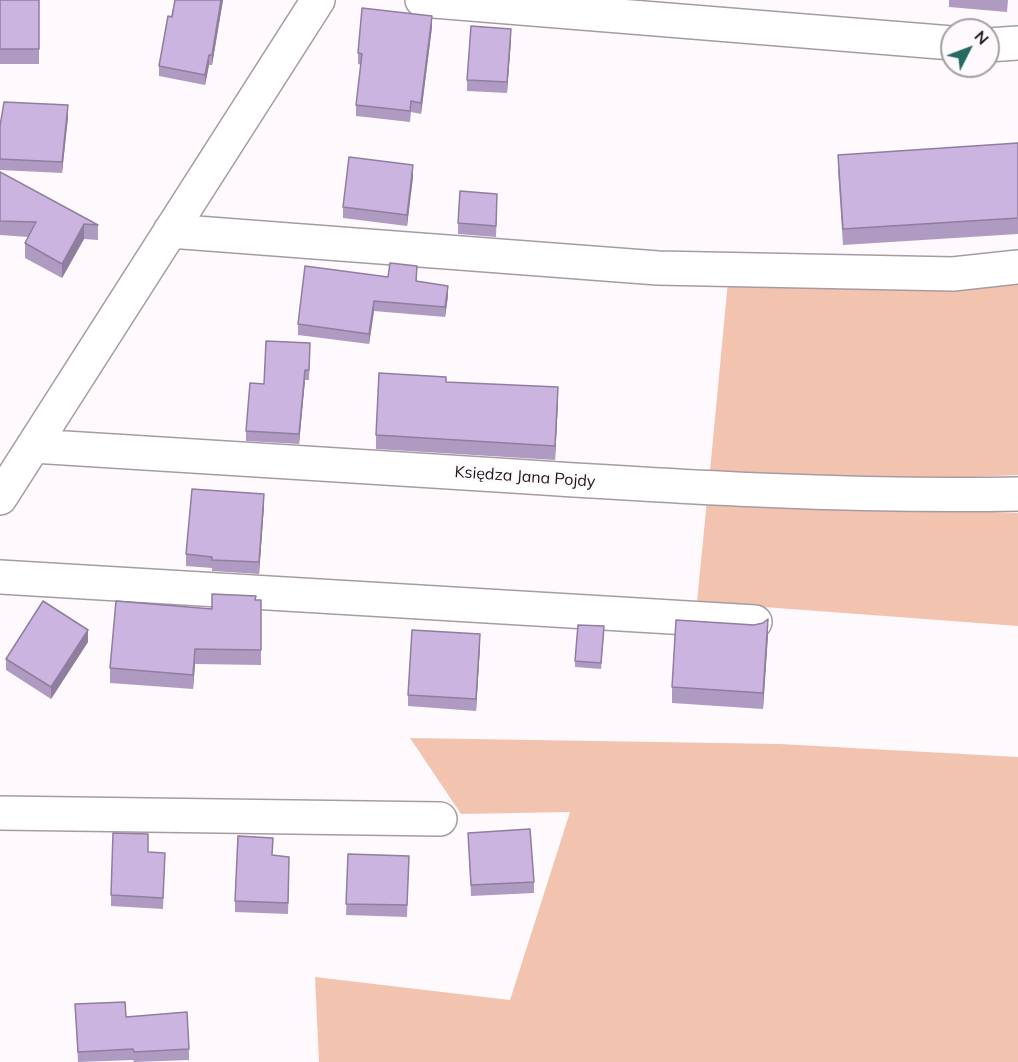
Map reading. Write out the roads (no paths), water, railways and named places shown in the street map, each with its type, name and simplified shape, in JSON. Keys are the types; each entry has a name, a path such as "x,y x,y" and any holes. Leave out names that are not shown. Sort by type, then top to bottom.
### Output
{"street":[{"path":"0,498 18,454 170,231 318,0"},
{"path":"422,0 940,42"},
{"path":"1000,44 1018,43"},
{"path":"170,231 658,268 953,274 1018,267"},
{"name":"Księdza Jana Pojdy","path":"18,454 798,492 1018,494"},
{"path":"0,577 755,622"},
{"path":"0,813 440,819"}]}
